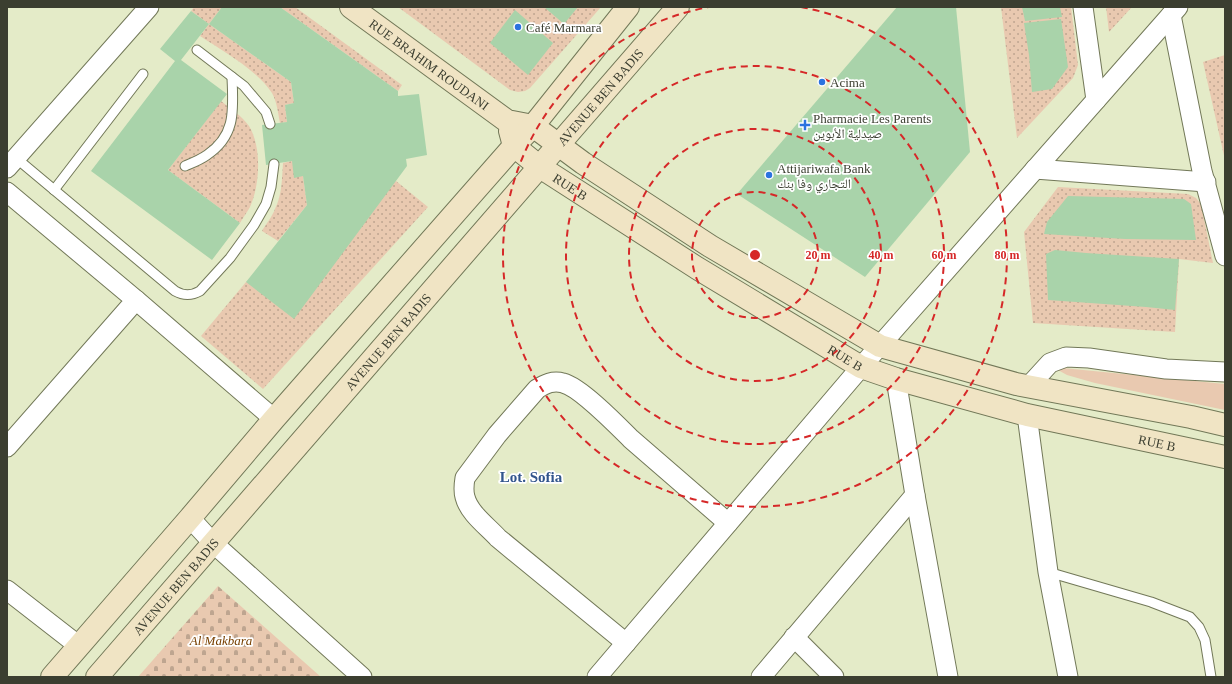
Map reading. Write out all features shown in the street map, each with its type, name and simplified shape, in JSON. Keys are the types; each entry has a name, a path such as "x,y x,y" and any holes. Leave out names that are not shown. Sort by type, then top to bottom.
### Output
{"street":[{"path":"10,163 149,7"},
{"name":"RUE BRAHIM ROUDANI","path":"351,7 507,121"},
{"path":"52,677 274,420 533,126 628,7"},
{"name":"AVENUE BEN BADIS","path":"97,677 678,7"},
{"path":"1083,7 1096,100"},
{"path":"597,677 861,367 1174,11"},
{"path":"1174,11 1206,182 1225,256"},
{"path":"514,146 507,121 533,126"},
{"name":"RUE B","path":"533,126 590,167 710,246 880,346 1029,386 1191,416 1225,425"},
{"name":"RUE B","path":"514,146 540,167 697,268 861,367 896,379 1027,416 1225,457"},
{"path":"1036,169 1206,182"},
{"path":"7,192 136,300 274,420"},
{"path":"7,447 136,300"},
{"path":"1029,386 1050,363 1066,357 1166,369 1225,372"},
{"path":"896,379 915,495 948,677"},
{"path":"626,643 498,538 478,518 468,505 464,496 465,478 502,429 537,389 545,384 554,382 564,383 581,393 728,523"},
{"path":"1027,416 1048,572 1068,677"},
{"path":"760,677 915,495"},
{"path":"190,518 213,543 362,677"},
{"path":"7,590 79,646"},
{"path":"794,637 834,677"}],"lane":[{"path":"198,50 244,86 255,97 266,112 270,124"},
{"path":"54,190 143,74"},
{"path":"185,166 206,156 216,149 228,133 231,125 233,110 232,77"},
{"path":"10,163 54,190 175,291 181,294 194,294 200,291 230,258 254,225 266,204 271,187 274,164"},
{"path":"1048,572 1151,602 1190,617 1199,627 1205,640 1211,677"}],"green space":[{"path":"194,7 222,7 209,24 191,11"},
{"path":"280,7 295,7 402,85 398,91"},
{"path":"398,7 601,7 530,88 525,91 518,92 510,90"},
{"path":"1001,7 1071,7 1078,65 1073,78 1017,138"},
{"path":"1106,7 1132,7 1109,32"},
{"path":"209,24 291,82 294,103 285,105 287,122 280,123 274,96 258,76 200,36"},
{"path":"1225,55 1225,160 1203,62"},
{"path":"221,101 249,126 256,144 258,155 258,177 256,188 250,207 240,223 168,170"},
{"path":"292,161 303,176 307,205 278,241 262,231 272,215 279,198 283,163"},
{"path":"396,181 428,207 263,389 201,336 246,282"},
{"path":"1058,187 1188,194 1196,198 1201,204 1213,263 1179,259 1175,332 1033,323 1024,232"},
{"path":"1063,368 1225,384 1225,410 1095,383 1067,375 1058,370"},
{"name":"Al Makbara","path":"218,586 321,677 138,677"}],"building":[{"path":"222,7 280,7 398,91 398,96 419,94 427,155 406,159 407,166 294,319 246,282 307,205 303,176 294,178 292,161 266,165 262,125 287,122 285,105 294,103 291,82 209,24"},
{"path":"544,7 578,7 564,24"},
{"path":"897,7 956,7 970,152 865,277 737,194"},
{"path":"1022,7 1060,7 1062,17 1025,21"},
{"name":"Café Marmara","path":"515,10 553,43 528,75 490,43"},
{"path":"191,11 209,24 181,60 227,94 168,170 240,223 212,260 91,171 175,61 160,49"},
{"path":"1061,19 1068,67 1052,89 1032,92 1029,55 1024,23"},
{"path":"1068,196 1184,199 1191,204 1196,240 1125,239 1044,234 1047,222"},
{"path":"1055,250 1179,259 1175,310 1048,300 1046,254"}],"place":[{"name":"Café Marmara","path":"518,27"},
{"name":"Acima","path":"822,82"},
{"name":"Pharmacie Les Parents صيدلية الأبوين","path":"805,125"},
{"name":"Attijariwafa Bank التجاري وفا بنك","path":"769,175"}],"district":[{"name":"Lot. Sofia","path":"531,477"}]}
